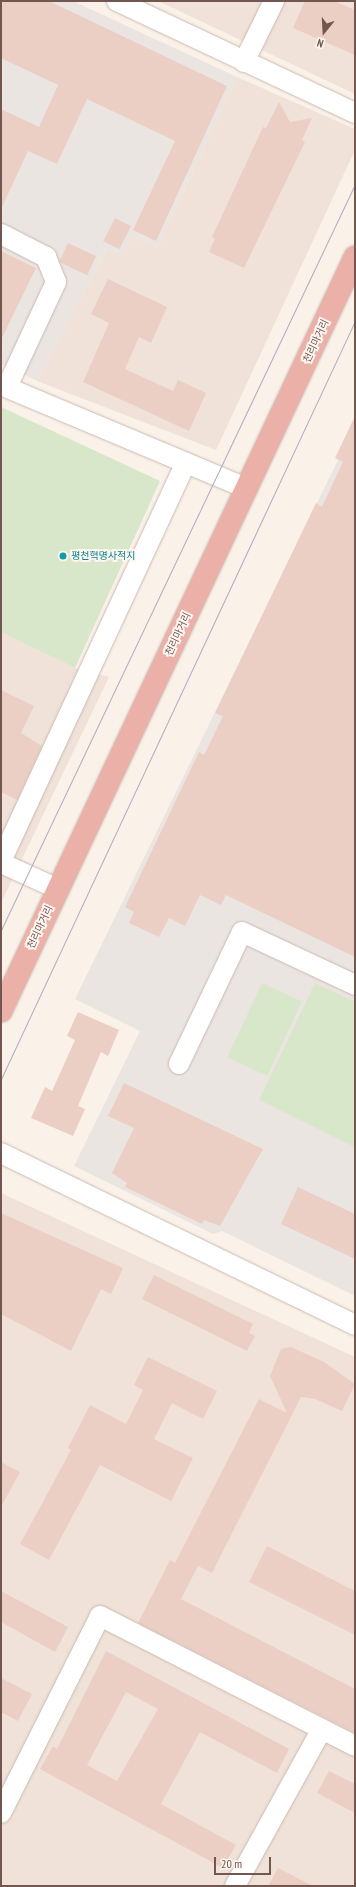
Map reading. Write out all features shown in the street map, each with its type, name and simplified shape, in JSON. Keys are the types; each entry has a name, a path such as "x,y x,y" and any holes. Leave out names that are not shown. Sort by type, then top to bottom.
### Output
{"highway":[{"name":"천리마거리","path":"1,1011 355,257"}],"street":[{"path":"117,1 355,113"},
{"path":"244,62 274,1"},
{"path":"1,234 46,257 56,282 4,386 246,488"},
{"path":"58,889 1,862 186,463"},
{"path":"179,1064 242,932 355,985"},
{"path":"1,1153 355,1325"},
{"path":"1,1813 100,1616 355,1746"},
{"path":"235,1886 322,1729"}],"shaded area":[{"path":"1,1 73,1 237,77 157,248 133,236 121,254 107,249 37,381 1,364"},
{"path":"158,1 355,1 355,94"},
{"path":"237,77 355,129 355,150 216,450 37,381 107,249 133,236 157,248"},
{"path":"355,425 355,1296 222,1231 213,1234 74,1166 140,1031 75,999"},
{"path":"1,632 75,668 109,677 1,903"},
{"path":"1,1193 355,1357 355,1886 1,1886"}],"green space":[{"name":"평천혁명사적지","path":"1,407 160,481 75,668 1,632"},
{"path":"262,983 302,1002 267,1076 227,1057"},
{"path":"315,983 355,1002 355,1147 259,1100"}],"building":[{"path":"1,1 49,1 227,86 156,241 133,230 175,141 87,99 57,164 28,151 1,209 1,109 39,127 58,85 1,58"},
{"path":"305,1 334,1 355,10 355,55 293,28"},
{"path":"279,102 290,122 312,118 302,140 305,142 244,268 209,252 215,239 212,237 263,127 266,128"},
{"path":"115,218 131,226 119,249 103,241"},
{"path":"68,243 96,256 87,275 59,262"},
{"path":"1,251 36,268 1,340"},
{"path":"108,279 167,307 151,343 139,337 125,369 173,391 178,380 206,393 189,431 83,382 109,323 91,314"},
{"path":"355,416 355,957 226,895 221,905 200,895 185,926 169,918 159,937 129,923 134,912 125,907 199,752 204,755 223,716 215,713 316,503 322,507 343,462 335,458"},
{"path":"1,690 34,706 21,733 42,746 17,800 1,792"},
{"path":"78,1012 119,1030 108,1056 101,1052 78,1106 85,1109 73,1136 31,1118 45,1087 52,1091 75,1040 67,1036"},
{"path":"124,1083 263,1149 220,1226 204,1220 202,1224 125,1187 127,1183 112,1173 134,1128 108,1116"},
{"path":"298,1187 355,1214 355,1259 281,1224"},
{"path":"1,1213 123,1268 111,1294 101,1289 71,1351 1,1314"},
{"path":"154,1275 253,1324 249,1333 255,1336 247,1351 142,1299"},
{"path":"291,1347 324,1362 355,1384 342,1411 315,1399 301,1397 212,1573 198,1566 181,1599 355,1689 355,1733 138,1623 170,1560 175,1563 259,1399 287,1413 270,1376 281,1349"},
{"path":"148,1357 217,1391 203,1419 172,1403 154,1439 193,1458 171,1501 100,1465 49,1560 20,1544 71,1450 68,1448 90,1405 126,1424 143,1390 134,1385"},
{"path":"1,1462 20,1472 1,1507"},
{"path":"267,1546 355,1591 355,1635 249,1582"},
{"path":"1,1591 68,1627 55,1652 1,1622"},
{"path":"106,1651 289,1749 277,1773 200,1732 161,1804 236,1845 223,1868 40,1769 53,1746 57,1749","holes":["126,1692 158,1709 117,1781 87,1765"]},
{"path":"1,1678 32,1694 18,1721 1,1712"},
{"path":"329,1771 355,1784 355,1813 317,1793"},
{"path":"278,1868 313,1886 268,1886"}],"tram line":[{"path":"1,930 355,184"},
{"path":"1,1079 355,321"}],"place":[{"name":"평천혁명사적지","path":"63,556"}]}
